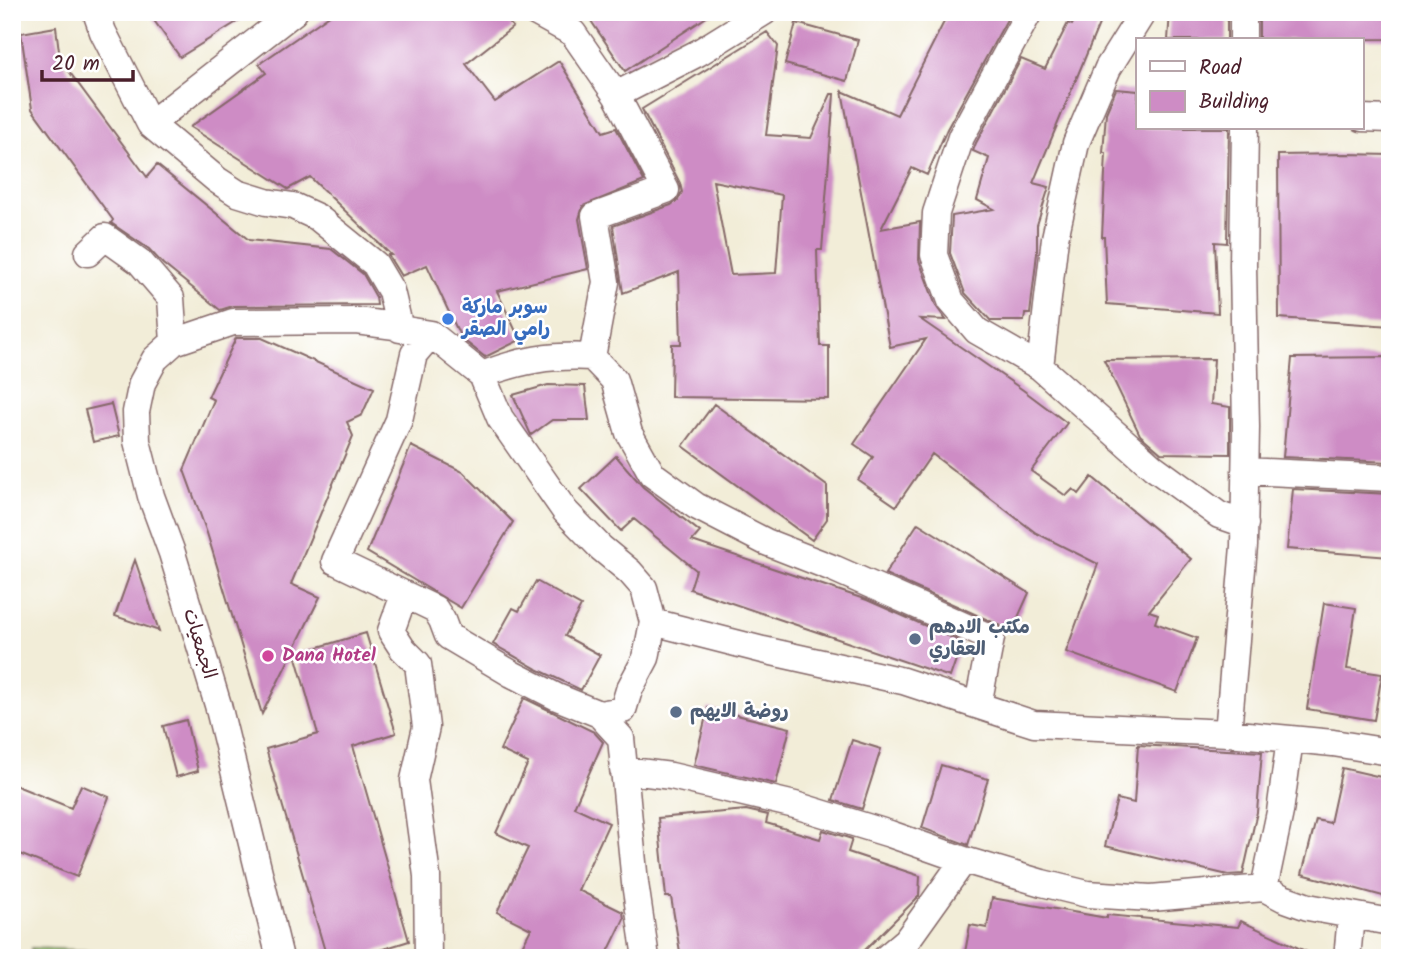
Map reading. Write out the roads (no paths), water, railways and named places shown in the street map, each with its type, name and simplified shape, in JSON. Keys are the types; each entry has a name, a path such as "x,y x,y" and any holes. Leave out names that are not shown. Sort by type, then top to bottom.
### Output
{"street":[{"path":"96,12 103,32 149,124 217,180 237,193 265,202 293,206 317,218 375,264 391,291 400,329"},
{"path":"149,124 294,12"},
{"path":"535,12 573,33 617,95 666,190 595,216 606,282 592,357"},
{"path":"1029,12 961,137 936,213 934,255 951,300 977,331 1040,367 1153,467 1219,515 1245,524"},
{"path":"1040,367 1055,239 1076,143 1108,68 1143,12"},
{"path":"1242,12 1243,38"},
{"path":"617,95 698,53 756,14"},
{"path":"1364,118 1390,119"},
{"path":"1228,733 1245,524 1245,130"},
{"path":"88,253 105,237 140,262 171,298 174,342 233,321 356,321 431,334 482,374 500,418 565,511 644,588 653,622 646,658 629,690 623,710 598,714"},
{"path":"431,334 414,354 399,420 335,561 435,609 448,636 512,674 598,714 621,738 622,770 646,958"},
{"name":"الجمعيات","path":"174,342 155,359 142,383 136,412 137,442 151,496 172,553 218,705 280,958"},
{"path":"482,374 513,363 540,358 592,357 614,380 629,433 652,474 696,506 766,542 835,569 991,638 978,705"},
{"path":"1245,471 1390,478"},
{"path":"404,595 391,631 402,648 418,664 426,727 414,780 427,876 428,958"},
{"path":"653,622 903,681 1034,724 1228,733 1390,752"},
{"path":"1264,888 1280,812 1290,739"},
{"path":"622,770 671,776 739,790 890,834 964,860 1087,894 1151,898 1264,888 1308,907 1390,922"},
{"path":"886,958 907,940 964,860"},
{"path":"1347,958 1351,916"}],"place":[{"name":"سوبر ماركة رامي الصقر","path":"448,319"},
{"name":"مكتب الادهم العقاري","path":"915,639"},
{"name":"Dana Hotel","path":"268,656"},
{"name":"روضة الايهم","path":"676,712"}]}
